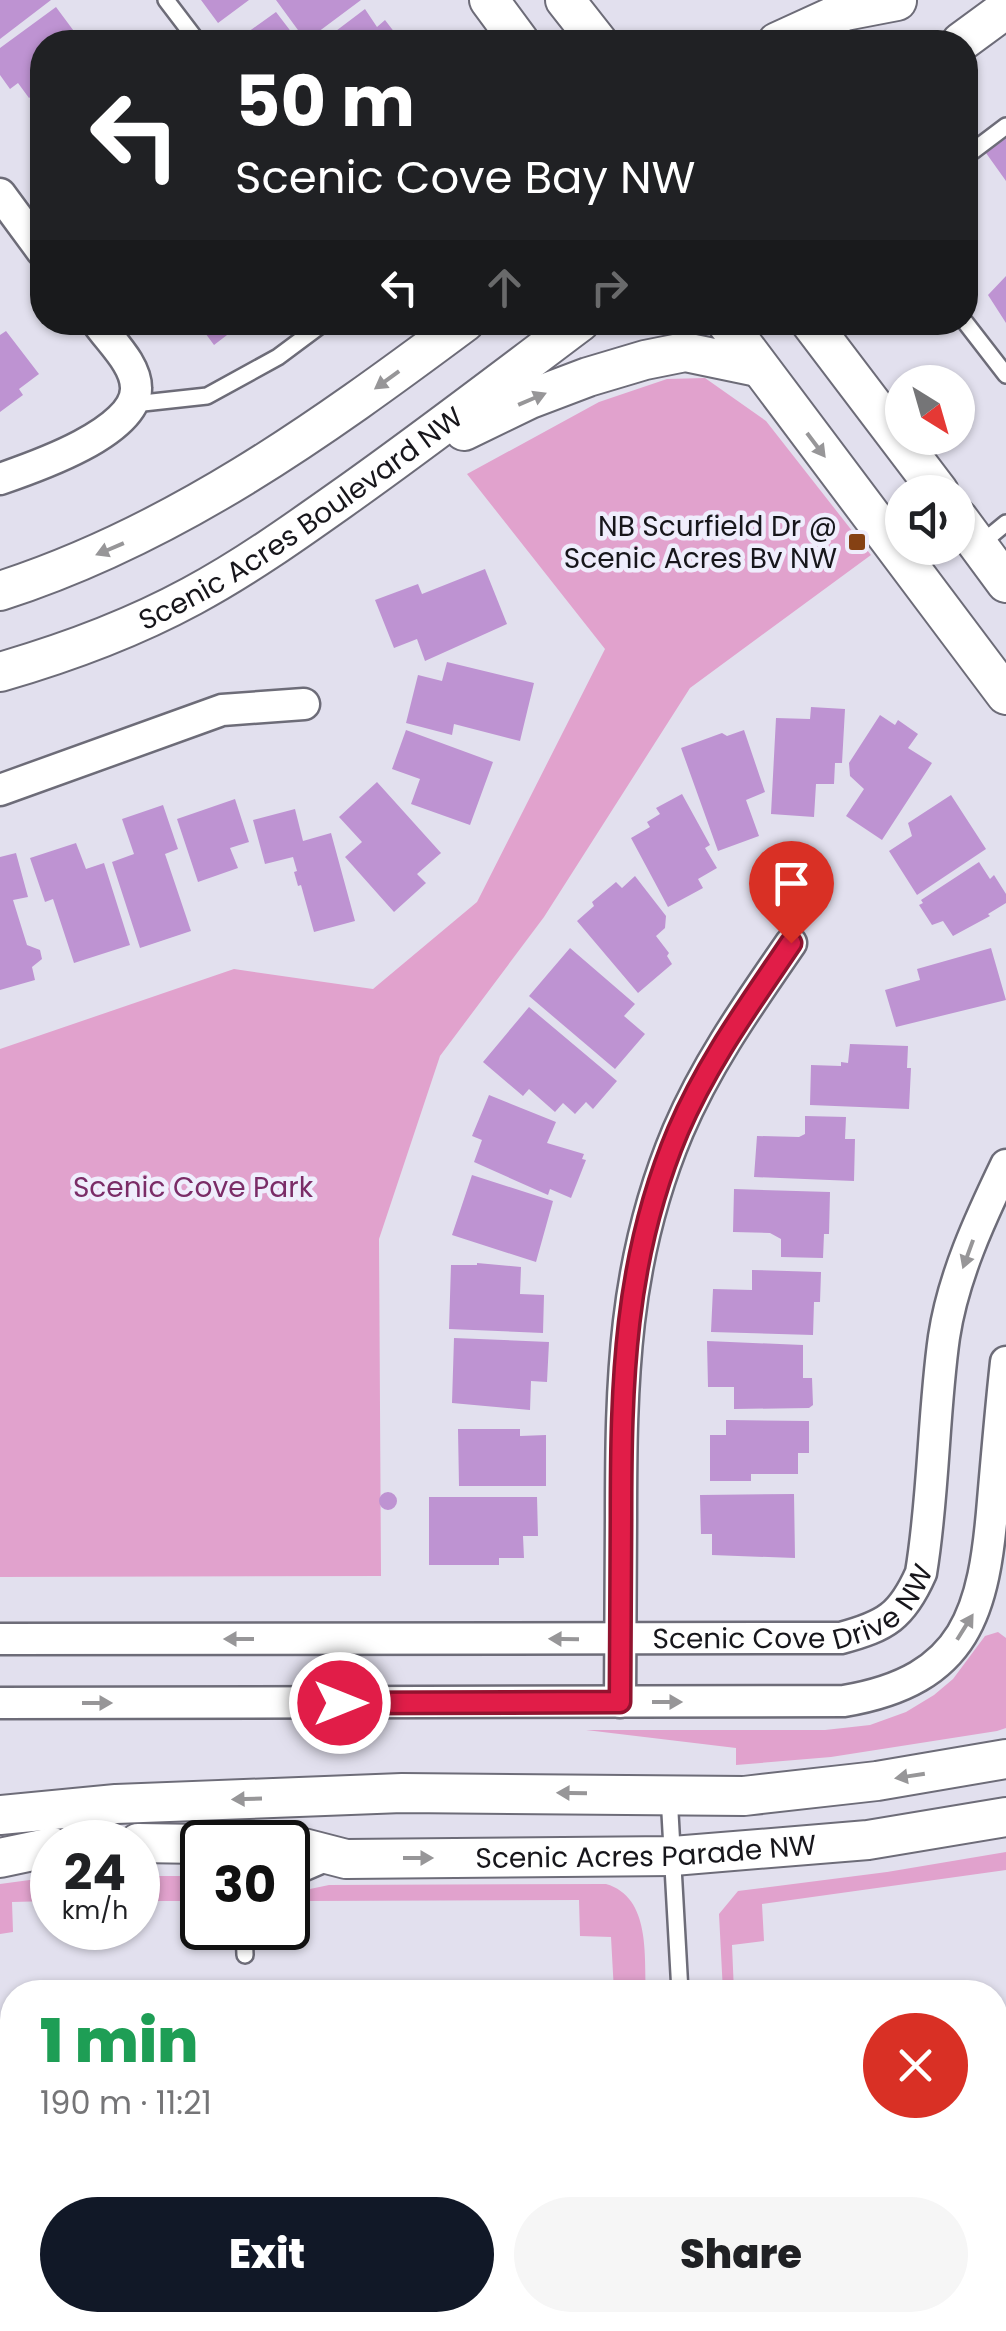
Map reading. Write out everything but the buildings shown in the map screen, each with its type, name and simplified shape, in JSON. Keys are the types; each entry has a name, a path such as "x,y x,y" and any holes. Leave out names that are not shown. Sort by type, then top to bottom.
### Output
{"street":[{"path":"489,0 511,30"},
{"path":"566,0 589,30"},
{"path":"803,30 844,11 898,0"},
{"path":"859,30 898,0"},
{"path":"977,30 1006,9"},
{"path":"0,194 30,234"},
{"path":"0,479 99,436 122,421 134,404 136,387 131,368 106,335"},
{"path":"0,591 122,544 174,519 350,408 448,335"},
{"name":"Scenic Acres Boulevard NW","path":"0,672 66,653 192,596 267,552 563,335"},
{"path":"735,335 1006,695"},
{"path":"827,335 926,475"},
{"path":"381,472 530,399 645,360 685,352 757,367"},
{"path":"981,529 1006,583"},
{"path":"0,790 222,710 304,704"},
{"path":"620,1702 621,1392 627,1316 640,1243 678,1132 721,1045 791,943"},
{"name":"Scenic Cove Drive NW","path":"0,1639 841,1638 884,1624 909,1599 921,1572 944,1336 982,1215 1006,1165"},
{"path":"0,1704 844,1701 876,1696 904,1686 931,1668 950,1650 973,1615 982,1591 988,1553 1006,1362"},
{"path":"0,1815 116,1804 402,1793 733,1796 876,1781 1006,1759"},
{"name":"Scenic Acres Parade NW","path":"310,1849 346,1858 672,1856 834,1844 1006,1817"},
{"path":"0,1858 30,1852"}],"lane":[{"path":"166,0 189,30"},
{"path":"978,147 1006,126"},
{"path":"134,404 207,396 278,357 308,335"},
{"path":"975,335 1006,375"},
{"path":"669,1795 679,1980"},
{"path":"310,1868 346,1858"},
{"path":"245,1950 245,1955"}],"green space":[{"name":"Scenic Cove Park","path":"705,378 766,421 871,555 690,688 544,917 440,1056 379,1239 381,1576 0,1577 0,1049 234,969 373,989 477,902 605,649 467,474 599,402 667,379"},
{"path":"998,1632 1006,1638 1006,1728 997,1731 831,1757 736,1765 736,1748 586,1730 825,1730 870,1725 906,1712 934,1695 953,1679 985,1636"},
{"path":"1006,1852 1006,1870 762,1904 764,1941 732,1945 733,1980 722,1980 719,1914 738,1891"},
{"path":"160,1876 180,1876 180,1901 160,1901"},
{"path":"30,1880 30,1902 12,1902 13,1932 0,1934 0,1884"},
{"path":"606,1884 621,1891 638,1914 645,1980 613,1980 611,1937 580,1936 579,1900 310,1901 310,1889 329,1885"}],"place":[{"name":"NB Scurfield Dr @ Scenic Acres Bv NW","path":"857,542"}],"route":[{"path":"340,1703 620,1702 621,1392 627,1316 640,1243 678,1132 721,1045 791,943"}]}
